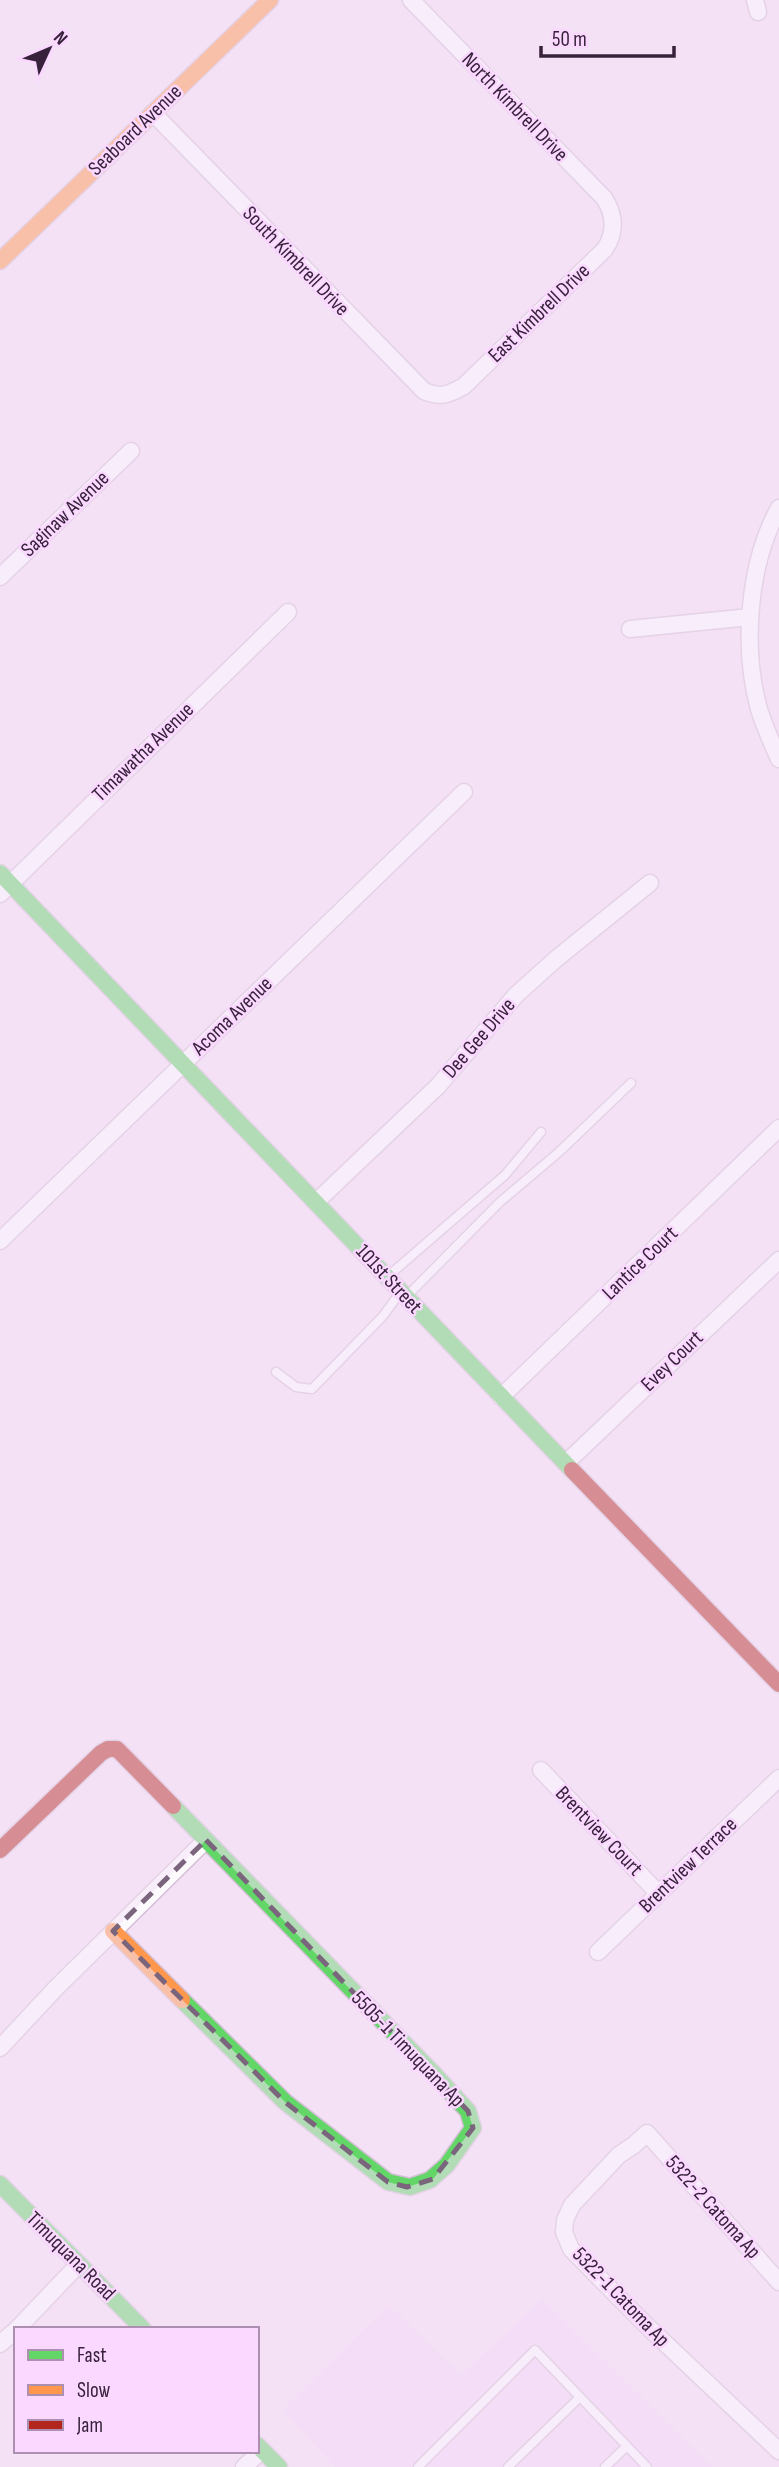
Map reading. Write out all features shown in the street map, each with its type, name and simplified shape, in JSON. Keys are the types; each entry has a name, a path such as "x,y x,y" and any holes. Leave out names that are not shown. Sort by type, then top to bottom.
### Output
{"street":[{"name":"Seaboard Avenue","path":"0,261 270,0"},
{"name":"North Kimbrell Drive","path":"411,0 604,198 614,218"},
{"name":"South Kimbrell Drive","path":"153,113 424,391 447,396"},
{"name":"East Kimbrell Drive","path":"447,396 464,386 605,249 611,240 614,218"},
{"name":"Saginaw Avenue","path":"0,577 131,451"},
{"path":"779,508 755,579 749,651 759,710 779,760"},
{"name":"Timawatha Avenue","path":"3,884 288,612"},
{"path":"631,629 750,617"},
{"name":"Acoma Avenue","path":"0,1241 464,792"},
{"name":"Dee Gee Drive","path":"316,1202 438,1086 516,995 650,883"},
{"name":"101st Street","path":"3,884 316,1202 779,1684"},
{"name":"Lantice Court","path":"501,1397 779,1128"},
{"name":"Evey Court","path":"566,1463 779,1260"},
{"path":"0,1850 108,1749 117,1749 206,1840 0,2048"},
{"name":"Brentview Court","path":"541,1770 658,1893"},
{"name":"Brentview Terrace","path":"598,1952 779,1778"},
{"name":"5505-1 Timuquana Ap","path":"113,1931 285,2102 388,2182 407,2187 418,2186 433,2179 443,2170 473,2128 468,2112 206,1840"},
{"name":"5322-2 Catoma Ap","path":"647,2133 779,2282"},
{"name":"5322-1 Catoma Ap","path":"647,2133 619,2155 572,2205 565,2220 564,2232 571,2249 647,2326 779,2451"},
{"name":"Timuquana Road","path":"0,2184 141,2327"},
{"path":"18,2327 79,2264"},
{"path":"0,2344 14,2331"},
{"path":"260,2447 279,2467"},
{"path":"244,2467 255,2453"}],"lane":[{"path":"276,1372 296,1387 312,1389 403,1294 631,1083"},
{"path":"387,1277 505,1175 541,1132"},
{"path":"418,2467 535,2350 647,2467"},
{"path":"508,2467 580,2397"},
{"path":"605,2467 627,2446"}],"highlighted area":[{"path":"206,1840 434,2074 468,2111 473,2128 433,2179 407,2187 388,2182 285,2102 113,1931"}],"shaded area":[{"path":"542,2299 712,2467 335,2467 282,2410 389,2305 461,2375"}],"traffic: fast":[{"path":"0,873 572,1470"},
{"path":"173,1806 434,2074 468,2111 473,2128 447,2165 430,2180 410,2187 388,2182 285,2102 182,2000"},
{"path":"0,2184 141,2327"},
{"path":"259,2447 279,2467"}],"traffic: slow":[{"path":"0,261 270,0"},
{"path":"113,1931 182,2000"}],"traffic: jam":[{"path":"572,1470 779,1684"},
{"path":"0,1850 108,1749 117,1749 173,1806"}]}
